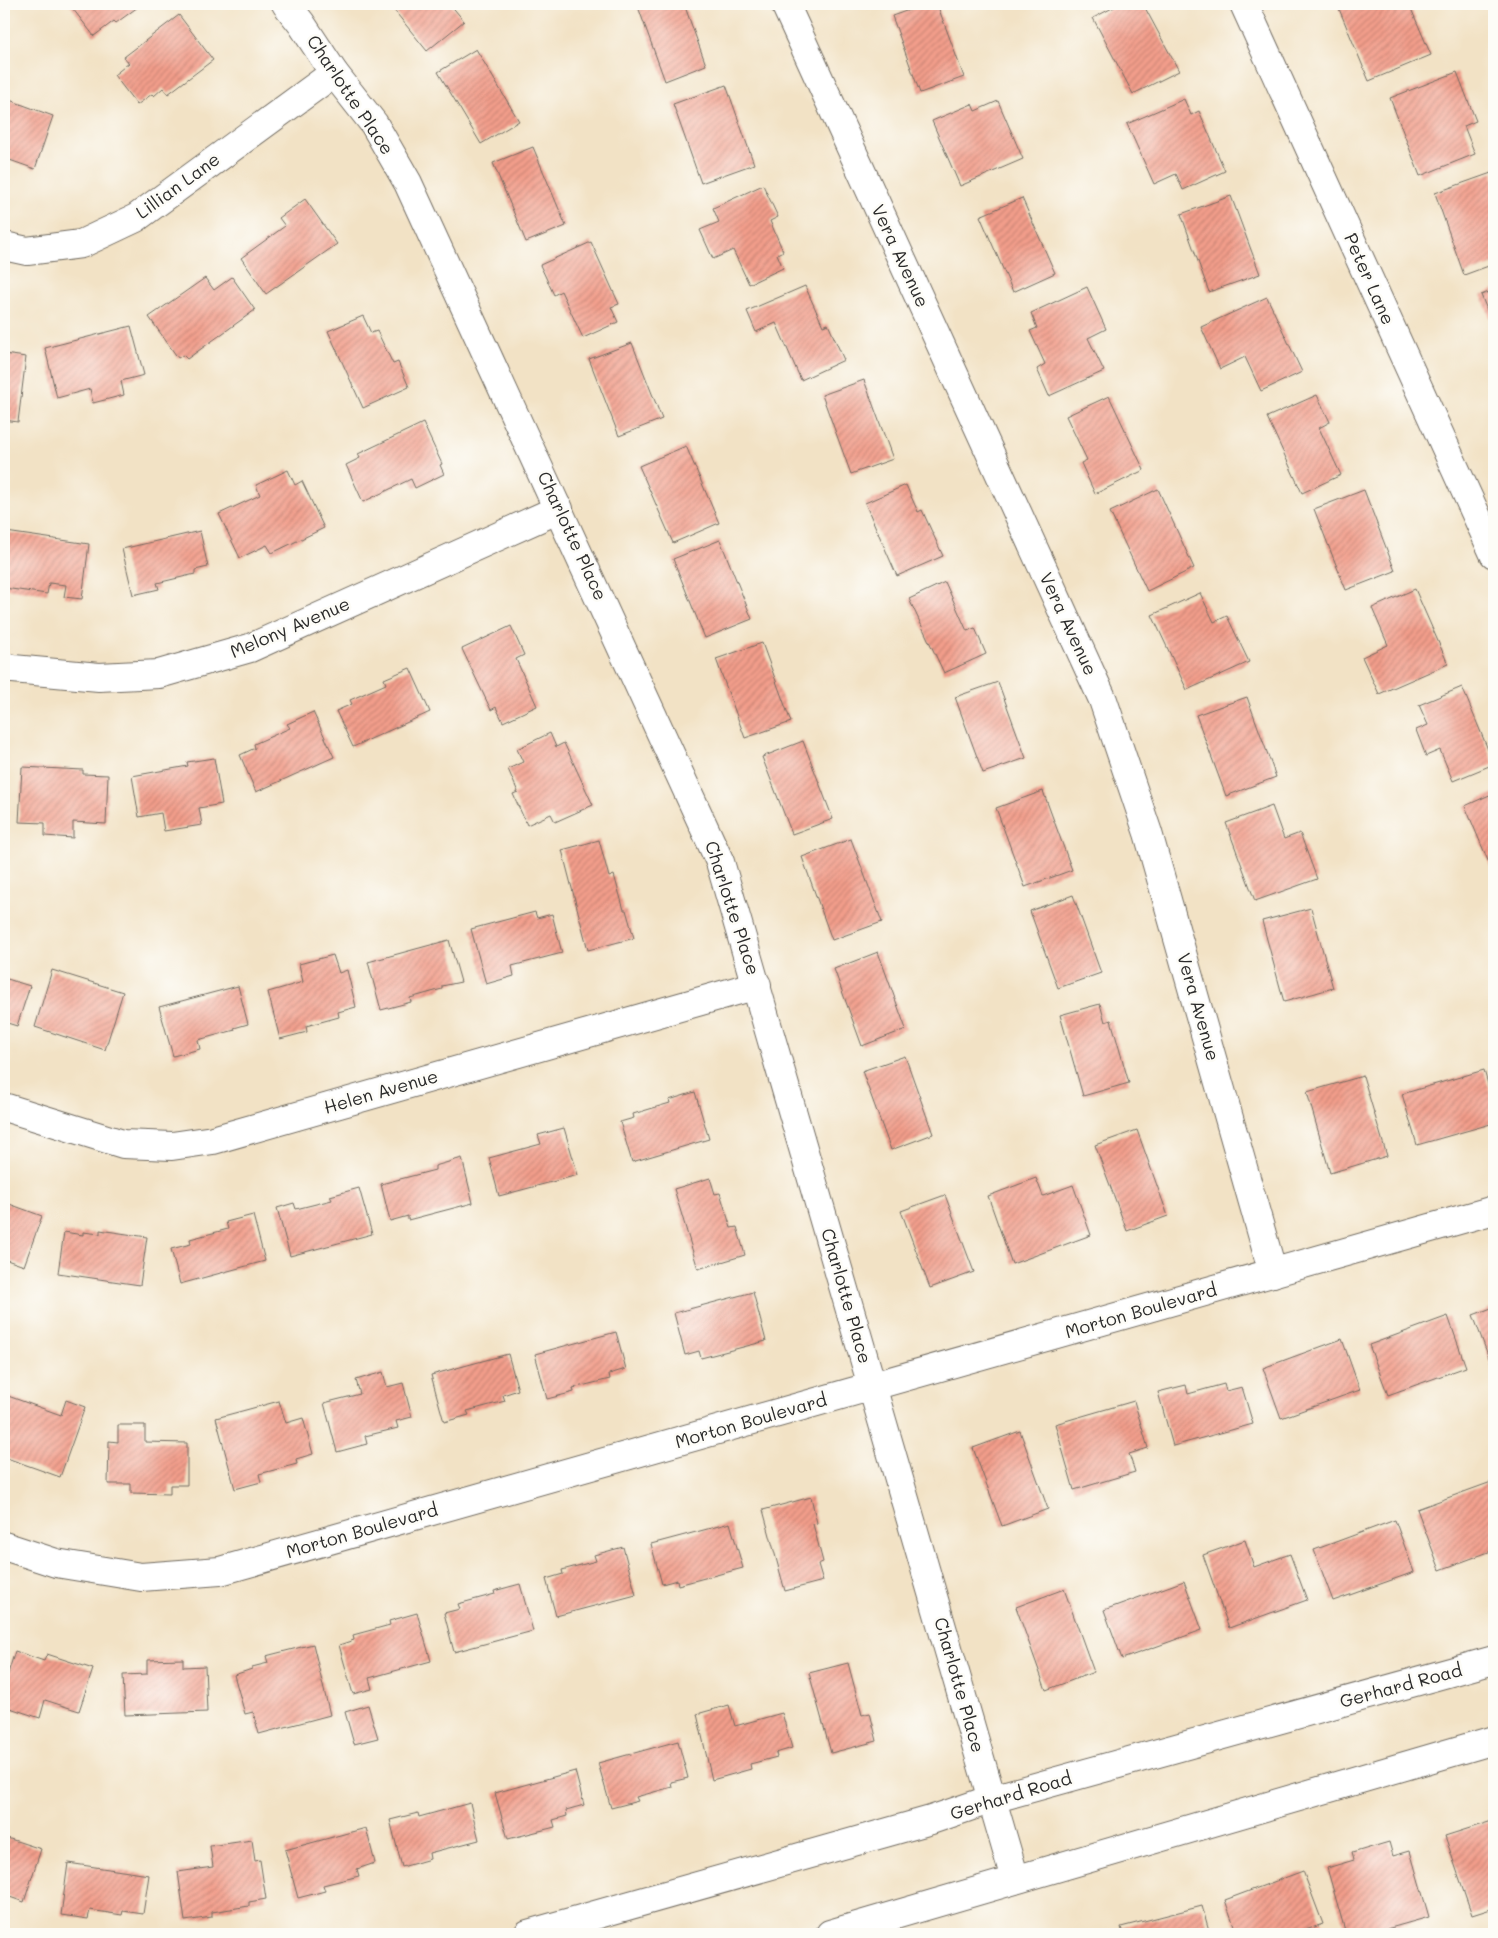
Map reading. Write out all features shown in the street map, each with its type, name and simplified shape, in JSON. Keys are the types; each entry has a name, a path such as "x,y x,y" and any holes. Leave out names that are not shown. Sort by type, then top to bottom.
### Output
{"street":[{"name":"Charlotte Place","path":"286,4 301,22 334,73 374,124 408,183 559,508 720,862 1015,1879"},
{"name":"Vera Avenue","path":"785,4 1103,700 1148,832 1273,1274"},
{"name":"Peter Lane","path":"1244,4 1494,554"},
{"name":"Lillian Lane","path":"4,246 27,251 81,244 136,218 334,73"},
{"name":"Melony Avenue","path":"4,666 13,669 99,677 158,674 250,648 559,508"},
{"name":"Helen Avenue","path":"4,1107 123,1144 172,1146 213,1140 757,985"},
{"name":"Morton Boulevard","path":"4,1546 56,1563 140,1577 220,1571 1494,1210"},
{"name":"Gerhard Road","path":"528,1934 931,1820 992,1799 1494,1660"},
{"path":"830,1934 1494,1740"}],"building":[{"path":"69,4 142,4 94,36"},
{"path":"389,4 450,4 464,21 427,51"},
{"path":"637,4 684,4 706,65 665,81"},
{"path":"926,4 937,4 964,77 920,93 892,16"},
{"path":"1120,4 1143,4 1179,71 1133,94 1093,18"},
{"path":"1337,4 1409,4 1431,55 1369,81"},
{"path":"179,15 213,60 168,94 163,88 154,96 152,94 137,105 114,75 129,63 124,57"},
{"path":"476,49 519,121 481,144 438,72"},
{"path":"1457,72 1476,121 1464,126 1475,154 1420,176 1390,98"},
{"path":"726,85 754,164 701,183 673,104"},
{"path":"4,98 53,116 35,169 4,158 6,149 4,148"},
{"path":"1184,99 1191,115 1199,111 1225,171 1183,190 1176,174 1154,184 1127,124"},
{"path":"998,101 1023,159 960,186 932,121 972,104 975,111"},
{"path":"533,147 566,226 526,242 493,163"},
{"path":"1494,172 1494,264 1464,275 1435,193"},
{"path":"763,185 778,217 770,221 783,251 777,254 783,268 749,284 733,250 713,259 700,230 719,222 713,208"},
{"path":"1231,196 1260,274 1209,292 1181,214"},
{"path":"1022,198 1055,273 1013,292 980,216"},
{"path":"305,199 337,244 266,294 241,258 285,226 279,218"},
{"path":"591,242 619,304 611,307 618,322 583,338 561,291 554,295 540,265"},
{"path":"232,277 255,310 187,359 183,355 178,358 149,317 205,278 214,290"},
{"path":"805,286 823,326 828,324 844,360 801,380 776,323 756,332 747,311"},
{"path":"1087,287 1106,329 1088,338 1104,371 1049,396 1037,369 1045,364 1030,331 1037,328 1031,313"},
{"path":"1494,290 1494,327 1481,295"},
{"path":"1267,297 1302,372 1261,391 1245,357 1220,369 1201,327"},
{"path":"363,316 371,333 377,331 393,364 398,362 409,387 363,408 328,331"},
{"path":"131,326 144,375 121,381 124,395 93,403 90,389 57,398 45,348"},
{"path":"632,343 662,419 619,436 589,359"},
{"path":"4,354 26,357 18,422 4,420"},
{"path":"864,380 893,459 851,474 822,395"},
{"path":"1317,395 1330,422 1319,428 1341,475 1302,493 1267,417"},
{"path":"1109,396 1144,470 1095,494 1081,463 1087,460 1066,416"},
{"path":"423,423 442,464 440,465 444,474 415,488 411,479 363,502 346,465 360,458 358,454"},
{"path":"686,446 719,523 673,543 639,466"},
{"path":"288,470 295,485 302,481 324,528 272,553 267,545 240,558 219,514 260,495 256,485"},
{"path":"906,485 918,512 922,510 943,556 897,576 865,503"},
{"path":"1158,489 1194,568 1147,591 1110,512"},
{"path":"1364,490 1395,571 1346,590 1314,509"},
{"path":"200,531 208,567 195,570 195,574 157,583 159,589 133,595 122,549"},
{"path":"6,532 89,544 82,599 64,597 66,585 49,583 47,594 4,588"},
{"path":"720,540 752,619 705,638 673,559"},
{"path":"945,582 967,631 975,628 986,654 944,673 909,599"},
{"path":"1415,589 1448,664 1379,694 1362,657 1388,645 1372,608"},
{"path":"1200,593 1214,622 1227,616 1249,662 1187,690 1152,615"},
{"path":"511,626 524,655 516,659 537,706 503,722 496,707 491,710 462,649"},
{"path":"762,643 791,722 745,738 716,659"},
{"path":"410,668 430,712 353,747 336,711 352,704 350,700 386,684 384,679"},
{"path":"998,682 1026,758 983,773 955,697"},
{"path":"1462,687 1494,764 1453,781 1440,750 1426,756 1416,730 1428,725 1419,705"},
{"path":"1247,697 1276,777 1226,796 1196,715"},
{"path":"313,712 334,757 256,792 240,755 255,748 254,744 290,728 287,724"},
{"path":"550,733 556,747 564,743 593,805 555,822 551,814 527,825 513,794 518,792 508,769 523,762 517,749"},
{"path":"803,741 833,819 792,834 762,757"},
{"path":"214,758 222,804 199,808 202,825 164,831 161,813 139,817 132,776 188,766 187,762"},
{"path":"22,767 83,770 83,774 108,775 106,824 73,822 73,838 45,836 45,823 19,822"},
{"path":"1043,791 1072,870 1025,887 996,808"},
{"path":"1494,793 1494,875 1465,806"},
{"path":"1272,806 1284,839 1300,833 1317,879 1255,901 1226,823"},
{"path":"851,839 882,922 832,940 802,857"},
{"path":"599,840 609,877 614,875 634,938 588,950 562,850"},
{"path":"1073,895 1101,973 1058,988 1030,911"},
{"path":"1311,908 1333,988 1284,1002 1262,921"},
{"path":"535,912 537,918 552,914 562,953 512,966 514,976 486,984 471,929"},
{"path":"449,940 461,982 442,986 442,989 410,998 411,1002 381,1010 368,962"},
{"path":"878,952 906,1029 862,1046 834,969"},
{"path":"333,955 339,973 347,970 356,1007 338,1012 339,1017 306,1026 307,1032 280,1039 268,992 303,982 299,964"},
{"path":"52,970 123,992 105,1050 35,1027"},
{"path":"4,978 30,986 17,1026 4,1022"},
{"path":"238,986 248,1024 234,1028 235,1030 198,1040 200,1049 173,1056 159,1007"},
{"path":"1100,1004 1105,1022 1111,1020 1129,1083 1083,1096 1060,1015"},
{"path":"905,1056 933,1134 891,1150 862,1071"},
{"path":"1484,1070 1494,1106 1494,1123 1417,1145 1402,1094"},
{"path":"1363,1076 1387,1156 1330,1173 1307,1092"},
{"path":"695,1092 709,1139 632,1162 620,1122 634,1118 633,1114 670,1103 669,1100"},
{"path":"564,1128 578,1175 499,1196 489,1158 541,1144 538,1135"},
{"path":"1137,1130 1168,1216 1127,1231 1095,1145"},
{"path":"462,1158 473,1203 408,1220 408,1216 390,1221 381,1184 435,1170 435,1166"},
{"path":"710,1178 715,1194 720,1193 731,1228 737,1227 745,1255 698,1269 674,1189"},
{"path":"1036,1178 1043,1196 1073,1185 1091,1235 1012,1264 988,1196"},
{"path":"359,1188 372,1234 290,1256 277,1208 294,1203 296,1209 332,1200 330,1196"},
{"path":"945,1195 974,1272 930,1288 901,1211"},
{"path":"4,1202 42,1216 24,1266 4,1259"},
{"path":"253,1215 265,1261 180,1284 171,1249 191,1244 190,1239 228,1229 226,1222"},
{"path":"100,1230 147,1237 140,1285 58,1273 64,1232 83,1235 83,1232 100,1234"},
{"path":"753,1292 766,1341 701,1358 699,1351 685,1355 674,1313"},
{"path":"1494,1307 1494,1365 1492,1366 1473,1315"},
{"path":"1448,1316 1466,1367 1388,1395 1369,1345"},
{"path":"616,1332 626,1369 609,1374 610,1379 573,1388 574,1392 547,1399 535,1354"},
{"path":"1342,1339 1360,1390 1281,1418 1263,1368"},
{"path":"508,1354 518,1390 503,1395 505,1401 467,1411 469,1415 444,1422 431,1375"},
{"path":"383,1372 387,1387 403,1383 412,1417 396,1421 398,1428 365,1436 367,1444 337,1452 324,1403 360,1394 356,1380"},
{"path":"1224,1384 1226,1391 1242,1387 1253,1424 1173,1446 1158,1392 1186,1385 1188,1394"},
{"path":"8,1396 61,1415 66,1400 85,1407 60,1477 4,1457 4,1407"},
{"path":"279,1401 286,1423 303,1418 313,1454 296,1459 297,1464 259,1474 261,1482 235,1489 216,1418"},
{"path":"1134,1401 1148,1448 1129,1454 1135,1472 1074,1490 1055,1424"},
{"path":"118,1425 145,1425 145,1442 187,1443 187,1485 170,1485 170,1494 131,1493 131,1484 108,1484 109,1441 118,1442"},
{"path":"1020,1431 1048,1509 1002,1526 973,1448"},
{"path":"1494,1481 1494,1550 1440,1570 1417,1509"},
{"path":"811,1497 817,1523 813,1524 823,1562 818,1564 823,1581 785,1591 763,1510"},
{"path":"1395,1520 1414,1572 1333,1601 1314,1550"},
{"path":"730,1523 743,1568 678,1585 677,1580 662,1584 651,1544"},
{"path":"1245,1540 1254,1567 1290,1554 1307,1600 1229,1628 1203,1555"},
{"path":"623,1547 636,1595 556,1616 546,1579 563,1574 562,1570 596,1561 594,1555"},
{"path":"1184,1581 1202,1630 1122,1659 1104,1610"},
{"path":"520,1584 533,1631 454,1652 444,1613 460,1609 458,1604 495,1594 494,1591"},
{"path":"1064,1589 1094,1672 1046,1690 1016,1607"},
{"path":"417,1613 431,1661 369,1678 372,1689 353,1694 339,1645 354,1640 353,1635 390,1625 389,1621"},
{"path":"313,1644 330,1715 259,1734 253,1712 245,1714 234,1675 252,1669 252,1667 268,1663 266,1656"},
{"path":"15,1651 44,1661 47,1654 93,1669 79,1711 45,1700 40,1718 4,1706 4,1686"},
{"path":"183,1659 183,1667 205,1666 207,1712 125,1715 123,1675 147,1674 147,1660"},
{"path":"848,1663 862,1715 870,1713 877,1741 831,1753 809,1673"},
{"path":"368,1705 378,1738 354,1744 345,1712"},
{"path":"729,1705 735,1726 782,1713 792,1748 776,1753 777,1757 750,1764 751,1769 712,1780 697,1714"},
{"path":"678,1741 688,1778 671,1782 672,1787 636,1797 638,1801 611,1808 598,1763"},
{"path":"575,1771 584,1805 566,1810 567,1816 553,1820 555,1827 508,1839 495,1793"},
{"path":"470,1803 479,1840 429,1853 430,1859 402,1867 390,1820 418,1813 419,1817"},
{"path":"1492,1821 1494,1829 1494,1908 1472,1915 1445,1836"},
{"path":"366,1828 375,1863 357,1869 359,1876 323,1885 325,1891 298,1898 285,1850"},
{"path":"4,1837 41,1849 24,1902 4,1895"},
{"path":"252,1840 255,1861 260,1860 266,1899 249,1902 249,1906 212,1912 212,1917 185,1921 178,1872 213,1867 210,1846"},
{"path":"1389,1842 1393,1856 1410,1851 1429,1917 1369,1934 1346,1934 1327,1868 1354,1860 1352,1853"},
{"path":"68,1863 149,1875 143,1914 123,1911 122,1915 90,1910 88,1919 61,1915"},
{"path":"1303,1871 1323,1924 1294,1934 1237,1934 1225,1900"},
{"path":"1202,1906 1210,1934 1123,1934 1121,1927"}]}
